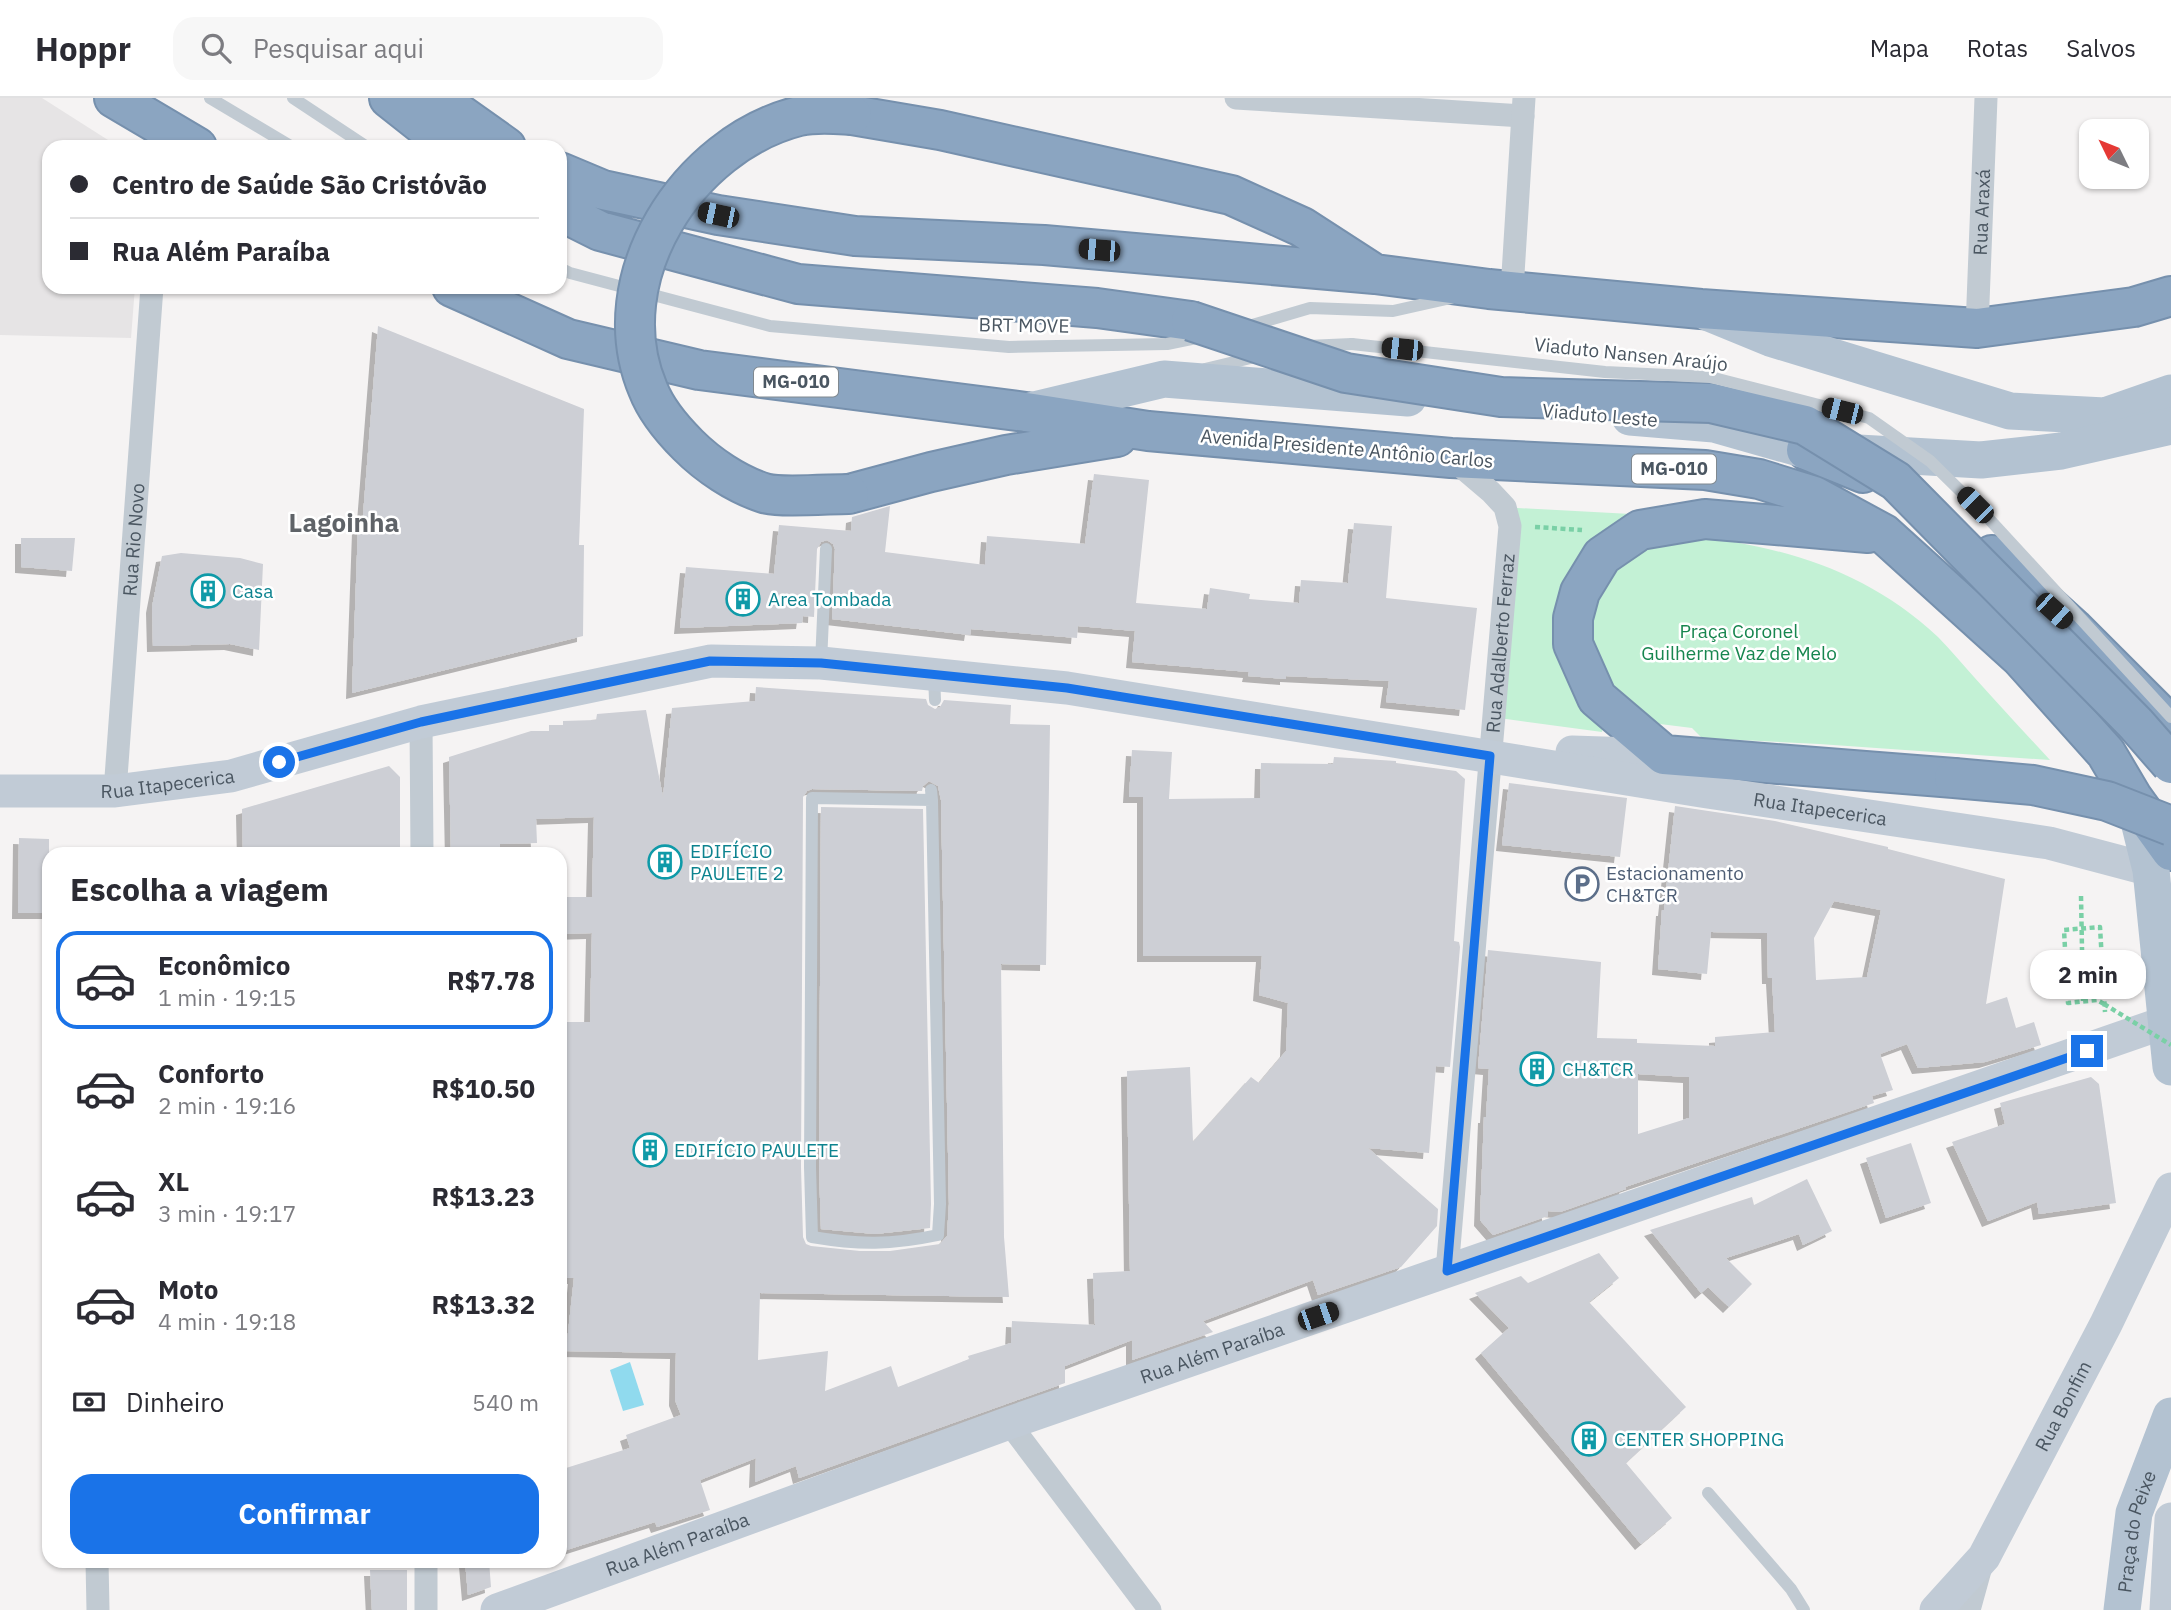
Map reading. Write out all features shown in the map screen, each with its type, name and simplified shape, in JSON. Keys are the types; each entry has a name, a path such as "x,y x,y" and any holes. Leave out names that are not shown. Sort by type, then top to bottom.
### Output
{"highway":[{"path":"114,98 163,137"},
{"path":"388,98 442,140"},
{"path":"437,98 496,140"},
{"path":"1147,432 1006,455 849,495 765,494 704,460 672,429 648,390 639,360 635,329 641,276 658,231 685,189 711,164 746,137 774,124 802,115 827,113 940,130 1230,195 1302,227 1374,274"},
{"path":"567,175 603,190 718,215 855,236 1044,245 1374,274 1701,309 1976,328 2134,307 2171,296"},
{"path":"567,214 600,231 797,284 1097,308 1191,321 1346,373 1502,397 1711,403 1805,425 1896,481 2136,724 2171,764"},
{"name":"Avenida Presidente Antônio Carlos","path":"468,294 568,339 699,370 1026,412 1147,432 1451,458 1705,470 1759,478 1814,496 1884,534 2021,658 2106,752 2132,797 2161,860"},
{"path":"1806,450 1905,490 1950,518 2074,629 2171,726"},
{"path":"1884,534 1705,519 1640,530 1602,556 1580,592 1573,618 1573,644 1597,698 1664,755 2033,785 2108,801 2171,826"}],"main road":[{"path":"1701,309 1770,338 2010,411 2105,416 2171,393"},
{"name":"Viaduto Leste","path":"1026,412 1165,361 1714,424 1806,450 1981,460 2061,451 2171,426"},
{"path":"2161,860 2171,1067"},
{"name":"Praça do Peixe","path":"2122,1610 2134,1513 2171,1416"}],"street":[{"path":"1236,98 1523,107 1500,289"},
{"name":"Rua Araxá","path":"1976,328 1986,98"},
{"name":"Rua Rio Novo","path":"115,791 151,294"},
{"name":"Rua Adalberto Ferraz","path":"1447,1271 1510,526 1505,507 1451,458"},
{"name":"Rua Itapecerica","path":"0,790 115,791 232,776 421,722 710,661 821,663 934,687 1067,688 1701,791 2161,860"},
{"path":"421,722 422,847"},
{"name":"Rua Itapecerica","path":"1490,756 1524,750 1664,755"},
{"name":"Rua Além Paraíba","path":"497,1610 1009,1423 1447,1271 2169,1033"},
{"name":"Rua Bonfim","path":"1936,1610 1983,1557 2106,1324 2171,1189"},
{"path":"1009,1423 1150,1610"},
{"path":"2166,1610 2171,1518"},
{"path":"1969,1610 1983,1557"},
{"path":"97,1568 98,1610"},
{"path":"426,1568 426,1610"}],"lane":[{"path":"210,98 280,140"},
{"path":"293,98 356,140"},
{"name":"BRT MOVE","path":"567,272 770,326 1165,361 1238,329 1310,308 1393,311 1500,289"},
{"path":"518,302 568,339"},
{"name":"Viaduto Nansen Araújo","path":"1165,361 1212,345 1352,344 1605,372 1710,377 1869,418 1930,461 1990,520 2171,717"},
{"name":"Viaduto Nansen Araújo","path":"1165,361 1297,346"},
{"path":"821,663 826,549"},
{"path":"931,795 940,1204 938,1235 905,1242 851,1244 812,1237 812,798 931,795"},
{"path":"1708,1493 1791,1589 1804,1610"}],"path":[{"path":"1508,536 1543,526 1586,531 1611,550"},
{"path":"2081,896 2083,1001"},
{"path":"2105,1015 2104,1004 2100,927 2064,930 2068,1003 2097,1000 2104,1004 2169,1033"}],"shaded area":[{"path":"0,98 42,98 108,140 42,140 42,294 134,294 131,338 0,335"}],"green space":[{"path":"1517,508 1631,514 1574,570 1604,721 1602,732 1499,718"},
{"name":"Praça Coronel Guilherme Vaz de Melo","path":"1690,536 1791,555 1823,565 1883,595 1938,637 2050,760 1702,738 1692,728 1644,722 1598,675 1586,613 1626,552"}],"water":[{"path":"630,1362 644,1405 623,1411 610,1370"}],"building":[{"path":"378,326 584,409 579,545 584,545 583,636 352,693 358,527 362,528"},
{"path":"1094,474 1149,480 1136,603 1207,609 1210,588 1250,594 1249,599 1299,603 1301,580 1348,583 1354,523 1392,526 1386,598 1477,608 1465,710 1386,702 1389,681 1286,676 1286,679 1248,676 1249,672 1132,662 1135,631 1078,626 1077,638 971,629 970,635 832,619 835,549 827,540 821,542 817,549 814,617 803,616 802,623 680,628 686,567 774,574 779,525 851,531 852,517 890,506 885,552 985,565 987,536 1085,544"},
{"path":"21,538 75,538 72,571 21,567"},
{"name":"Casa","path":"181,553 240,558 263,564 259,650 230,644 153,646 152,607 162,556"},
{"path":"756,687 926,699 928,705 935,709 940,707 944,700 1011,705 1010,724 1050,725 1046,965 1001,964 1004,1237 1009,1297 760,1293 758,1360 828,1351 825,1391 891,1366 898,1387 969,1359 968,1356 1011,1343 1012,1321 1095,1325 1093,1273 1130,1271 1127,1071 1190,1067 1193,1142 1251,1077 1259,1083 1286,1051 1288,1003 1259,995 1262,956 1143,956 1143,797 1129,797 1132,750 1172,752 1169,799 1260,798 1261,763 1333,764 1334,757 1396,761 1456,771 1465,779 1454,941 1459,942 1460,947 1450,1067 1436,1066 1429,1153 1368,1148 1438,1209 1437,1226 1401,1267 1318,1295 1313,1280 1203,1321 1213,1332 1132,1360 1132,1340 1065,1366 1065,1383 799,1478 796,1466 755,1482 756,1458 700,1480 710,1510 657,1527 655,1522 567,1550 567,1468 630,1448 626,1435 681,1415 675,1400 676,1353 567,1351 574,1278 567,1278 567,1022 590,1022 592,933 567,934 567,897 592,897 594,817 536,819 537,843 500,844 500,847 451,847 449,757 531,731 549,731 549,725 563,725 563,721 596,720 597,714 646,710 663,797 672,708 755,701","holes":["929,781 938,786 941,800 949,1204 947,1236 940,1244 890,1251 811,1246 806,1244 803,1237 801,1167 803,797 812,789 922,791"]},
{"path":"389,766 400,777 400,847 243,847 242,809"},
{"path":"1509,783 1627,798 1620,857 1502,845"},
{"path":"1675,806 1775,821 1888,847 2005,879 1986,1004 2007,997 2016,1028 2034,1022 2041,1045 1985,1062 1918,1068 1907,1044 1880,1054 1893,1090 1872,1096 1874,1103 1625,1187 1626,1189 1560,1212 1548,1211 1548,1216 1493,1235 1480,1220 1484,1117 1489,1069 1478,1068 1488,950 1601,962 1597,1038 1637,1039 1637,1043 1715,1046 1715,1037 1775,1032 1772,978 1768,978 1767,933 1711,932 1707,974 1658,969","holes":["1834,901 1881,910 1867,977 1816,980 1814,938","1638,1074 1689,1077 1689,1118 1638,1134"]},
{"path":"821,807 923,809 930,1228 875,1234 821,1229"},
{"path":"19,838 49,839 49,847 42,847 42,913 18,913"},
{"path":"2091,1077 2099,1084 2116,1203 2039,1214 2037,1202 1988,1221 1952,1142 2005,1124 2000,1103"},
{"path":"1911,1143 1931,1203 1886,1218 1866,1158"},
{"path":"1807,1179 1832,1231 1803,1245 1799,1234 1726,1258 1752,1284 1729,1307 1708,1287 1701,1293 1650,1230 1752,1197 1754,1205"},
{"path":"1599,1253 1619,1278 1589,1302 1686,1407 1626,1463 1672,1518 1641,1544 1481,1353 1509,1328 1475,1293 1521,1276 1528,1283"},
{"path":"466,1568 490,1568 491,1587 468,1595"},
{"path":"370,1570 407,1570 407,1610 372,1610"}],"place":[{"name":"Casa","path":"208,591"},
{"name":"Area Tombada","path":"743,599"},
{"name":"EDIFÍCIO PAULETE 2","path":"665,862"},
{"name":"Estacionamento CH&TCR","path":"1582,884"},
{"name":"CH&TCR","path":"1537,1069"},
{"name":"EDIFÍCIO PAULETE","path":"650,1150"},
{"name":"CENTER SHOPPING","path":"1589,1439"}],"district":[{"name":"Lagoinha","path":"344,523"}],"route":[{"path":"279,762 421,722 710,661 821,663 1067,688 1490,756 1447,1271 2087,1051"}]}
